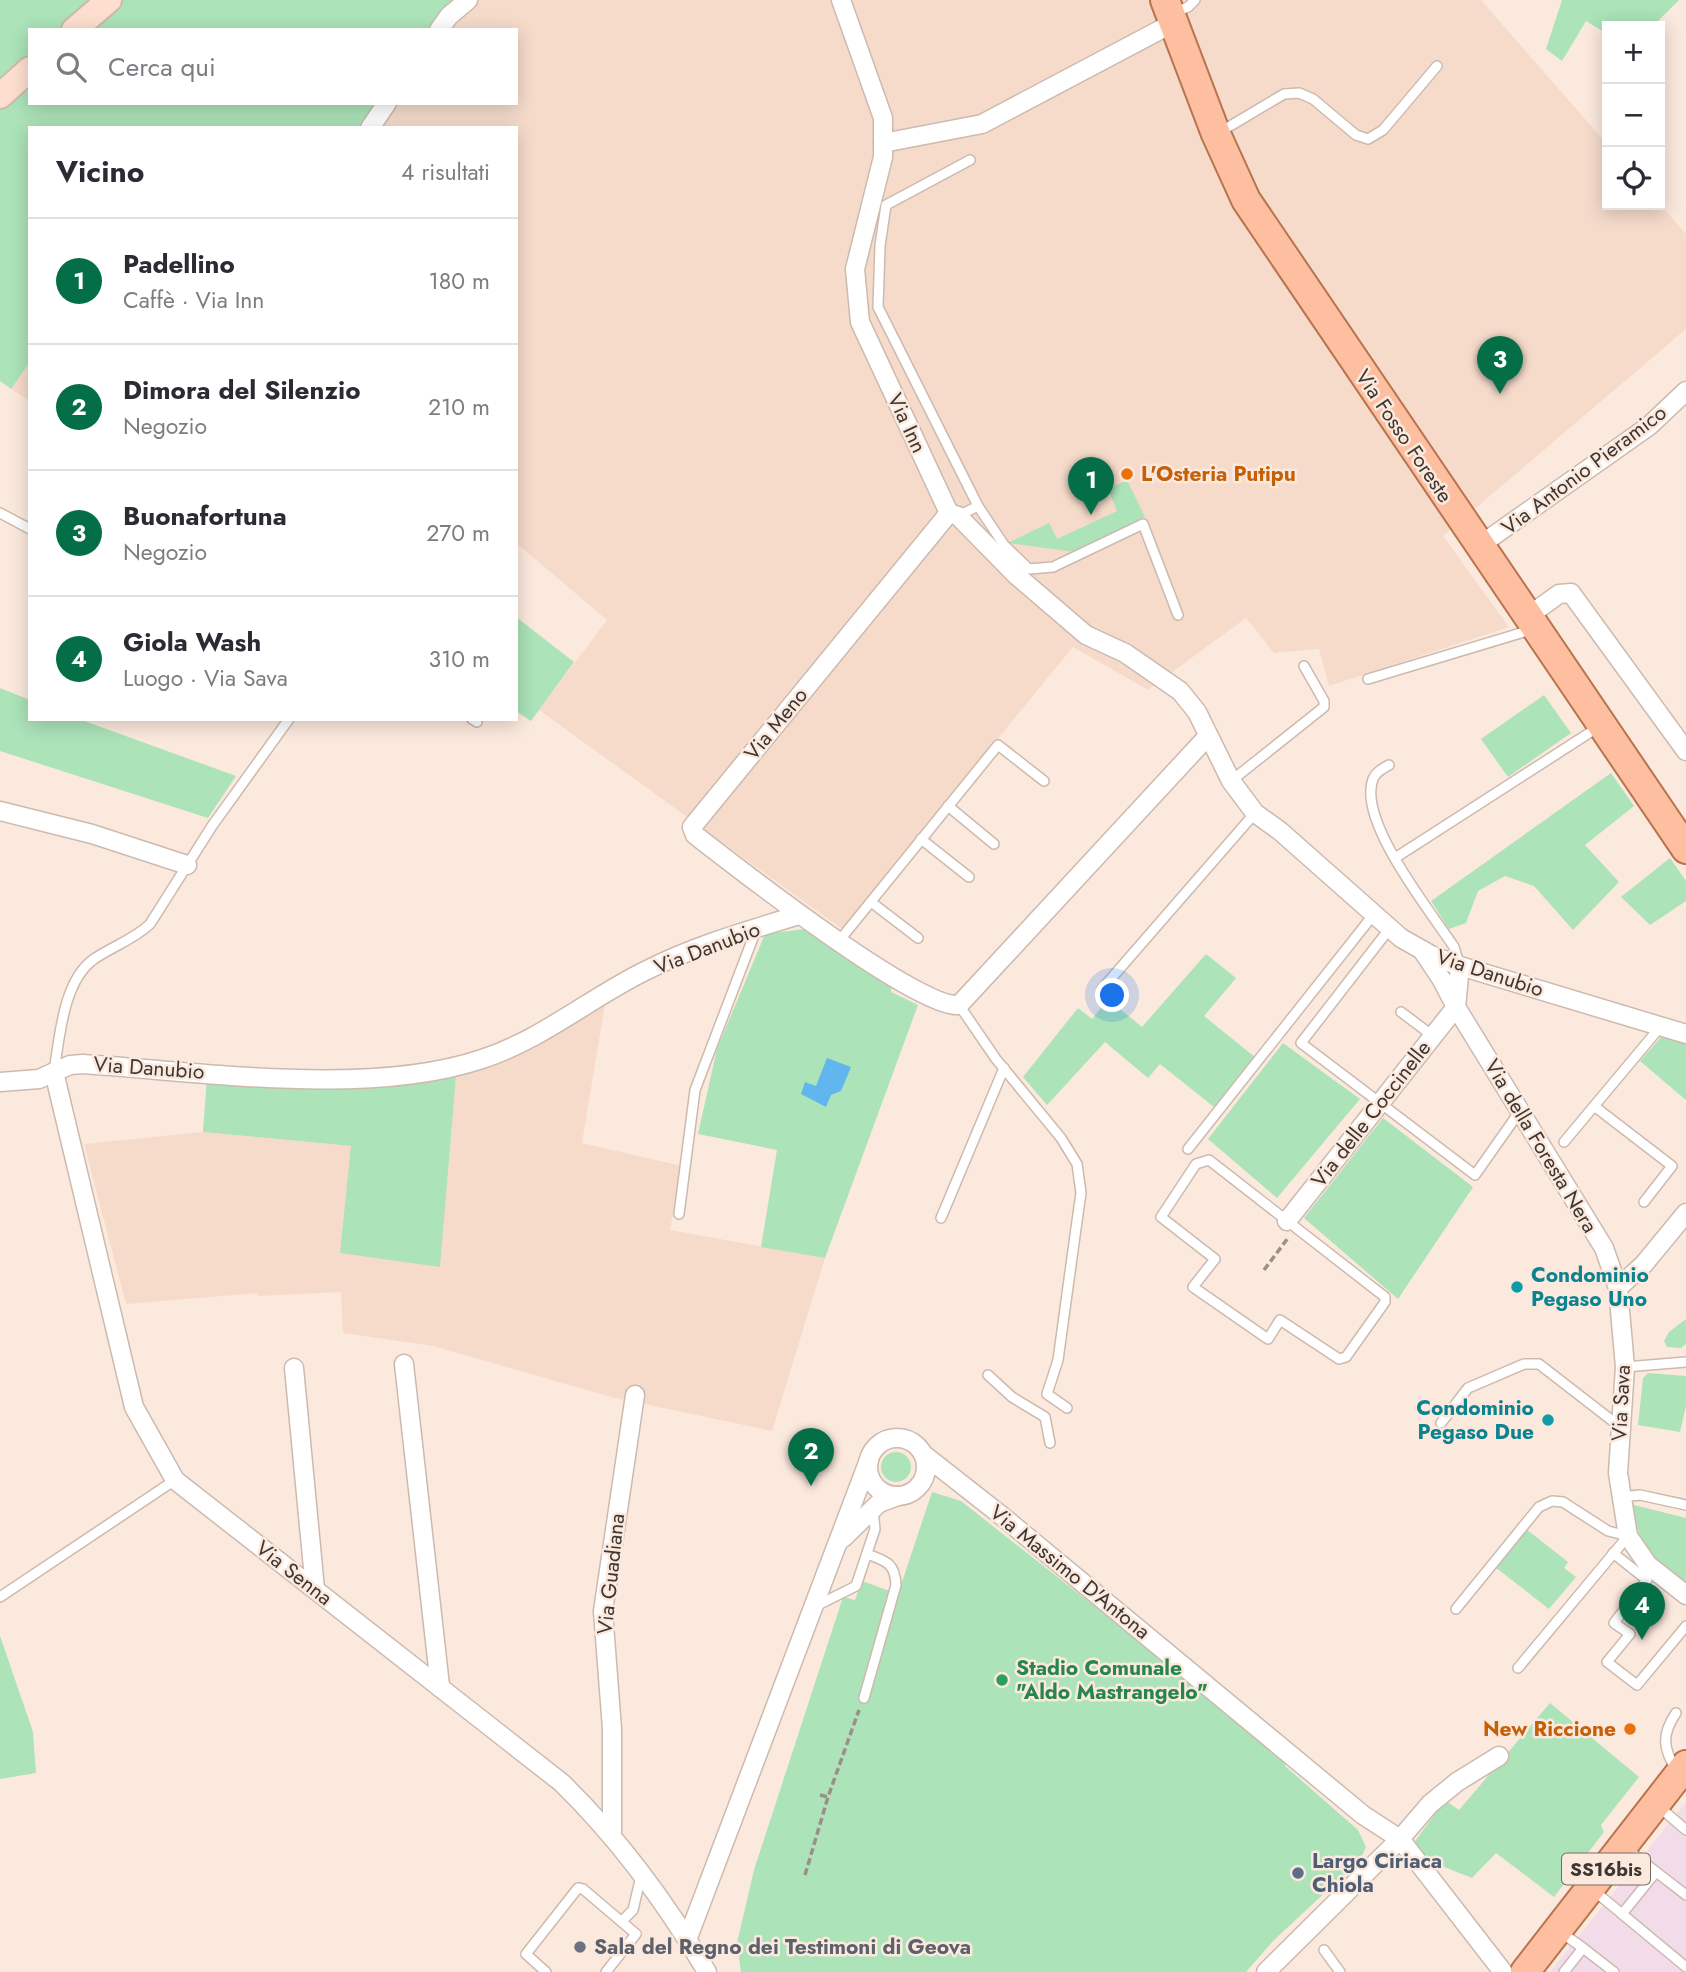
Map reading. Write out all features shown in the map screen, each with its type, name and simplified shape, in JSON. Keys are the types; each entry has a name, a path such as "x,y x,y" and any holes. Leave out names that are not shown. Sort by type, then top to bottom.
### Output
{"main road":[{"name":"Via Fosso Foreste","path":"1169,13 1216,134 1246,200 1601,725 1681,833"},
{"name":"SS16bis","path":"1525,1972 1682,1770"}],"street":[{"path":"76,28 109,0"},
{"path":"440,28 449,16 468,0"},
{"name":"Via Inn","path":"841,0 883,118 883,157 855,269 854,286 860,322 953,515 1005,555 1086,635 1125,653 1180,691 1197,712 1208,736"},
{"path":"883,143 982,124 1169,13"},
{"path":"0,96 28,71"},
{"path":"371,126 386,105"},
{"name":"Via Antonio Pieramico","path":"1479,546 1649,426 1686,391"},
{"name":"Via Meno","path":"799,915 695,835 692,827 953,515"},
{"path":"1532,623 1559,594 1571,593 1686,751"},
{"path":"799,915 908,985 950,1006 959,1005 1208,736"},
{"name":"Via Danubio","path":"1208,736 1231,781 1255,813 1280,831 1390,928 1421,949 1460,966 1686,1034"},
{"path":"0,811 92,834 187,865"},
{"name":"Via Danubio","path":"0,1082 39,1079 70,1065 83,1064 320,1078 393,1077 444,1070 485,1059 538,1033 644,971 712,942 799,915"},
{"name":"Via della Foresta Nera","path":"1421,949 1443,980 1456,1007 1604,1248 1618,1288"},
{"path":"1456,1007 1460,966"},
{"name":"Via delle Coccinelle","path":"1291,1224 1379,1104 1456,1007"},
{"name":"Via Senna","path":"54,1072 134,1407 176,1480 562,1783 612,1837 707,1972"},
{"path":"1618,1288 1644,1264 1686,1213"},
{"name":"Via Sava","path":"1618,1288 1625,1367 1619,1426 1621,1497 1628,1536 1648,1565 1686,1595"},
{"path":"404,1364 440,1686"},
{"path":"293,1368 316,1589"},
{"name":"Via Guadiana","path":"612,1837 613,1740 603,1611 635,1395"},
{"path":"687,1940 869,1460 880,1444 899,1438 908,1441 923,1454 926,1463 923,1481 912,1492 873,1508 838,1543"},
{"name":"Via Massimo D'Antona","path":"923,1454 1363,1815 1400,1839 1503,1972"},
{"path":"869,1460 870,1478 874,1486 889,1495 898,1496"},
{"name":"Via Massimo D'Antona","path":"923,1481 969,1490"},
{"path":"1266,1972 1400,1839 1438,1797 1499,1756"}],"lane":[{"path":"1169,13 1188,8 1195,0"},
{"path":"1216,134 1284,94 1299,93 1313,99 1356,135 1368,139 1383,130 1437,66"},
{"path":"970,160 886,205 878,307 1005,555 1029,569 1053,567 1143,524 1178,615"},
{"path":"854,286 879,275"},
{"path":"953,515 978,506"},
{"path":"0,513 28,528"},
{"path":"1368,679 1532,623"},
{"path":"1231,781 1324,707 1324,701 1304,666"},
{"path":"54,1072 64,1016 75,981 92,960 139,935 150,924 187,865 288,721"},
{"path":"1395,858 1601,725"},
{"path":"839,941 998,745 1044,781"},
{"path":"1389,765 1377,772 1372,781 1371,804 1395,858 1454,947 1460,966"},
{"path":"948,806 994,844"},
{"path":"1102,989 1255,813"},
{"path":"921,839 969,877"},
{"path":"871,902 918,938"},
{"path":"1188,1149 1374,914"},
{"path":"679,1214 695,1090 757,928"},
{"path":"1390,928 1301,1043 1475,1175 1520,1111"},
{"path":"959,1005 1004,1068 1061,1138 1077,1164 1081,1193 1058,1360 1047,1394 1027,1405"},
{"path":"1401,1012 1433,1036"},
{"path":"1564,1142 1661,1026"},
{"path":"941,1218 1004,1068"},
{"path":"1594,1106 1672,1166 1644,1202"},
{"path":"1209,1160 1291,1224 1385,1297 1385,1302 1346,1357 1339,1359 1280,1320 1268,1339 1193,1287 1215,1259 1161,1217 1196,1164 1209,1160"},
{"path":"1625,1367 1686,1362"},
{"path":"1441,1423 1468,1388 1524,1364 1539,1364 1619,1426"},
{"path":"988,1375 1012,1397 1045,1417 1049,1443"},
{"path":"1047,1394 1068,1408"},
{"path":"0,1597 176,1480"},
{"path":"1621,1497 1640,1496 1686,1506"},
{"path":"1456,1609 1539,1507 1552,1501 1563,1502 1608,1531 1628,1536 1518,1668"},
{"path":"816,1605 856,1586 875,1529 873,1508"},
{"path":"1613,1553 1647,1580 1614,1623 1630,1634 1607,1662 1637,1685 1686,1626"},
{"path":"864,1698 896,1585 895,1571 890,1562 867,1554"},
{"path":"1676,1713 1664,1740 1668,1757 1682,1770"},
{"path":"1656,1804 1685,1829"},
{"path":"1623,1846 1686,1895"},
{"path":"1622,1914 1656,1872"},
{"path":"622,1921 633,1910 641,1876"},
{"path":"545,1972 526,1954 578,1888 583,1889 636,1934 606,1972"},
{"path":"1590,1888 1686,1967"},
{"path":"1558,1930 1614,1972"},
{"path":"1564,1972 1583,1948"},
{"path":"1324,1950 1340,1972"}],"path":[{"path":"1264,1270 1291,1224"},
{"path":"805,1875 828,1797 864,1698"},
{"path":"820,1795 828,1797"}],"shaded area":[{"path":"456,0 1481,0 1602,138 1602,210 1665,210 1686,234 1686,329 1443,536 1509,627 1329,686 1319,649 1274,653 1246,618 1148,690 1073,647 842,929 539,710 607,620 518,545 518,126 361,126 376,105 518,105 518,28 431,28"},
{"path":"28,365 28,400 11,389"},
{"path":"605,1004 582,1143 682,1166 670,1230 825,1258 772,1431 611,1397 433,1346 343,1333 341,1292 258,1296 258,1293 126,1304 84,1144 203,1132 351,1146 440,1266 456,1076 500,1063"},
{"path":"1686,1802 1686,1972 1550,1972"}],"green space":[{"path":"0,0 456,0 431,28 28,28 28,105 376,105 361,126 28,126 28,365 11,389 0,381"},
{"path":"1562,0 1679,0 1658,21 1602,21 1602,31 1586,21 1562,61 1546,49"},
{"path":"1127,480 1145,517 1075,552 1008,543 1049,523 1057,539 1117,511 1108,489"},
{"path":"518,619 574,662 531,721 518,712"},
{"path":"0,688 28,699 28,721 85,721 236,776 208,818 0,751"},
{"path":"1544,695 1571,733 1508,777 1481,739"},
{"path":"1611,773 1634,806 1585,845 1619,882 1573,930 1534,886 1505,876 1478,891 1466,923 1449,929 1431,901"},
{"path":"1670,858 1686,881 1686,901 1650,925 1621,897"},
{"path":"804,929 892,985 891,992 918,1005 825,1258 761,1247 777,1150 698,1134 717,1049 765,934"},
{"path":"1206,954 1236,978 1204,1016 1256,1058 1214,1107 1160,1064 1148,1078 1105,1042 1047,1105 1023,1077 1078,1008 1092,1019 1108,999 1142,1027"},
{"path":"1662,1036 1686,1043 1686,1100 1640,1061"},
{"path":"1283,1043 1360,1099 1277,1198 1208,1139"},
{"path":"207,1076 354,1085 456,1076 440,1267 340,1253 351,1146 203,1132"},
{"path":"1383,1118 1473,1187 1398,1299 1304,1218"},
{"path":"1686,1319 1686,1344 1681,1348 1667,1347 1664,1341 1669,1332"},
{"path":"1648,1373 1686,1376 1686,1406 1680,1432 1638,1425 1643,1378"},
{"path":"896,1452 907,1456 911,1467 907,1478 896,1482 885,1478 881,1467 885,1456"},
{"name":"Stadio Comunale \"Aldo Mastrangelo\"","path":"932,1492 961,1501 1287,1758 1285,1766 1358,1830 1366,1847 1360,1860 1274,1940 1246,1972 741,1972 737,1943 754,1870 843,1597 855,1600 862,1581 898,1594"},
{"path":"1630,1504 1686,1518 1686,1585 1649,1550 1638,1530"},
{"path":"1526,1529 1568,1562 1564,1568 1576,1577 1549,1609 1495,1567"},
{"path":"0,1636 33,1732 36,1773 0,1779"},
{"path":"1550,1703 1639,1777 1601,1825 1604,1832 1554,1897 1496,1853 1472,1878 1424,1859 1413,1844 1445,1800 1459,1810"}],"water":[{"path":"827,1058 851,1067 841,1091 831,1095 826,1107 801,1094 805,1082 816,1086"}],"place":[{"name":"Buonafortuna","path":"1500,394"},
{"name":"L'Osteria Putipu","path":"1127,474"},
{"name":"Padellino","path":"1091,515"},
{"name":"Condominio Pegaso Uno","path":"1517,1287"},
{"name":"Condominio Pegaso Due","path":"1548,1420"},
{"name":"Dimora del Silenzio","path":"811,1486"},
{"name":"Giola Wash","path":"1642,1640"},
{"name":"Stadio Comunale \"Aldo Mastrangelo\"","path":"1002,1680"},
{"name":"New Riccione","path":"1630,1729"},
{"name":"Largo Ciriaca Chiola","path":"1298,1873"},
{"name":"Sala del Regno dei Testimoni di Geova","path":"580,1947"}]}
